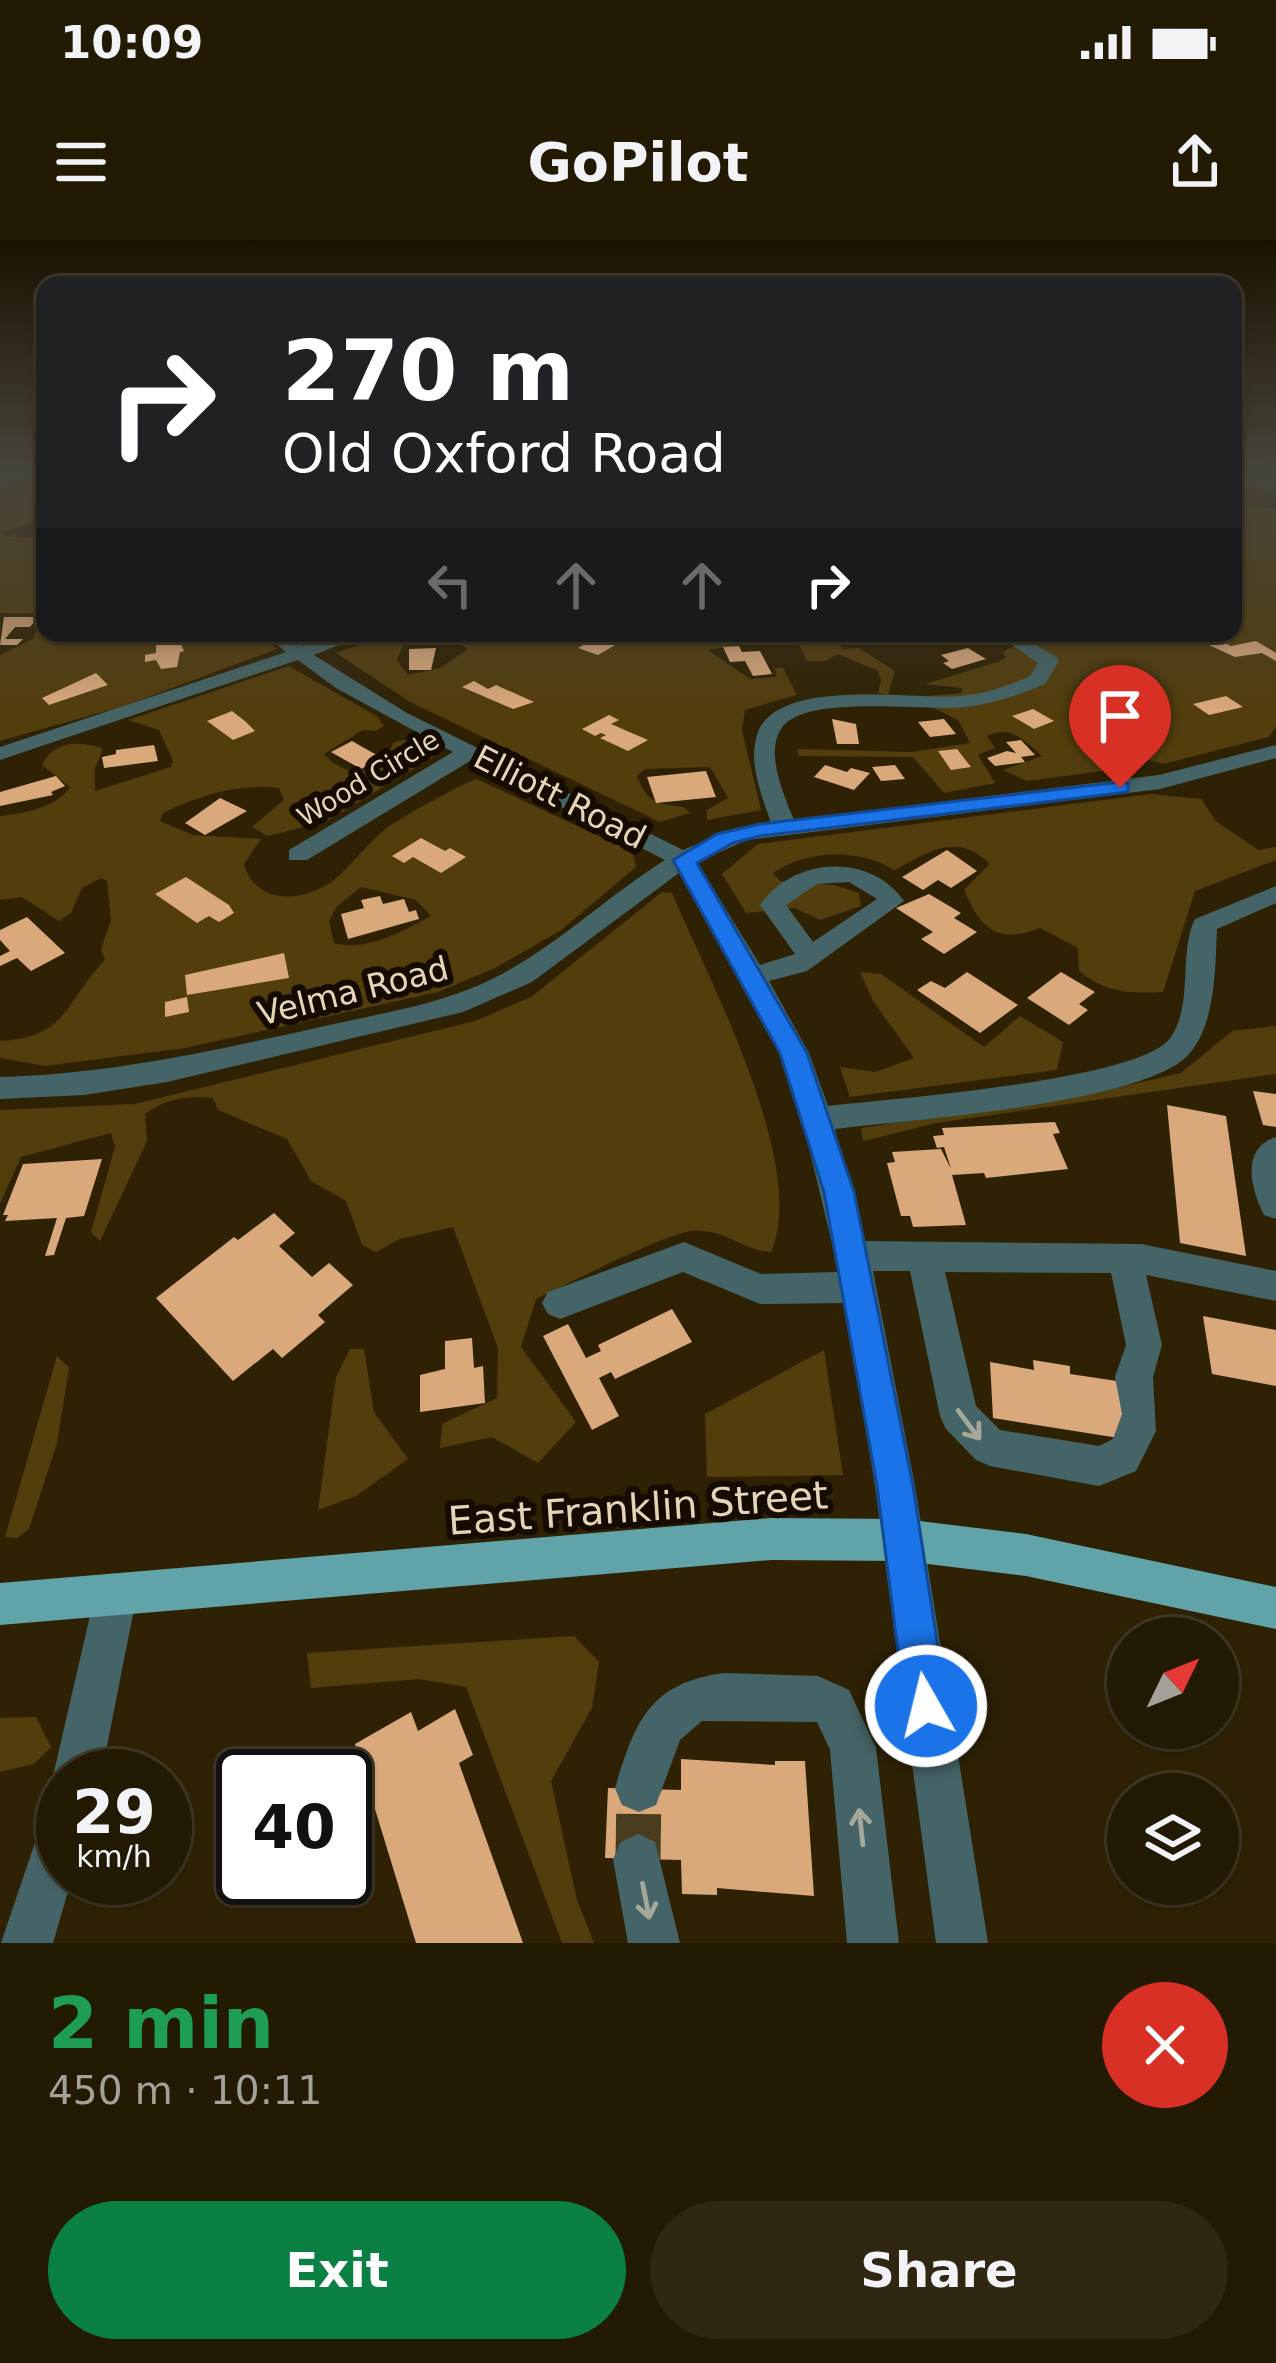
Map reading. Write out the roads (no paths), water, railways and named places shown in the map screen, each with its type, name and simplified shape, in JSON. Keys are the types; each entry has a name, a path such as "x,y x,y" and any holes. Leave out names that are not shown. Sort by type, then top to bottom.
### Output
{"main road":[{"name":"East Franklin Street","path":"0,1604 771,1539 903,1540 1026,1555 1276,1608"}],"street":[{"name":"Elliott Road","path":"284,642 381,706 684,860 794,1053 817,1119 857,1272 903,1540 962,1943"},
{"path":"0,754 330,642"},
{"path":"784,827 766,748 769,729 778,717 814,703 913,705 986,698 1038,680 1049,661 1018,642"},
{"name":"Wood Circle","path":"298,855 469,752"},
{"name":"Velma Road","path":"0,1088 123,1082 482,995 519,976 628,894 725,838 1120,788 1201,774 1276,752"},
{"path":"817,1119 1040,1091 1124,1074 1176,1052 1188,1035 1204,925 1276,894"},
{"path":"753,976 798,965 808,954"},
{"path":"1276,1148 1266,1157 1276,1204"},
{"path":"924,1254 958,1416 990,1448 1099,1466 1116,1463 1135,1443 1134,1377 1144,1345 1125,1258"},
{"path":"560,1304 684,1257 760,1289 857,1272 924,1254 1125,1258 1215,1271 1276,1286"},
{"path":"83,1749 116,1594"},
{"path":"639,1788 660,1724 676,1706 695,1697 818,1700 833,1706 853,1748 873,1943"},
{"path":"638,1859 654,1943"},
{"path":"0,1938 15,1943"}],"tunnel":[{"path":"638,1859 639,1788"}]}
